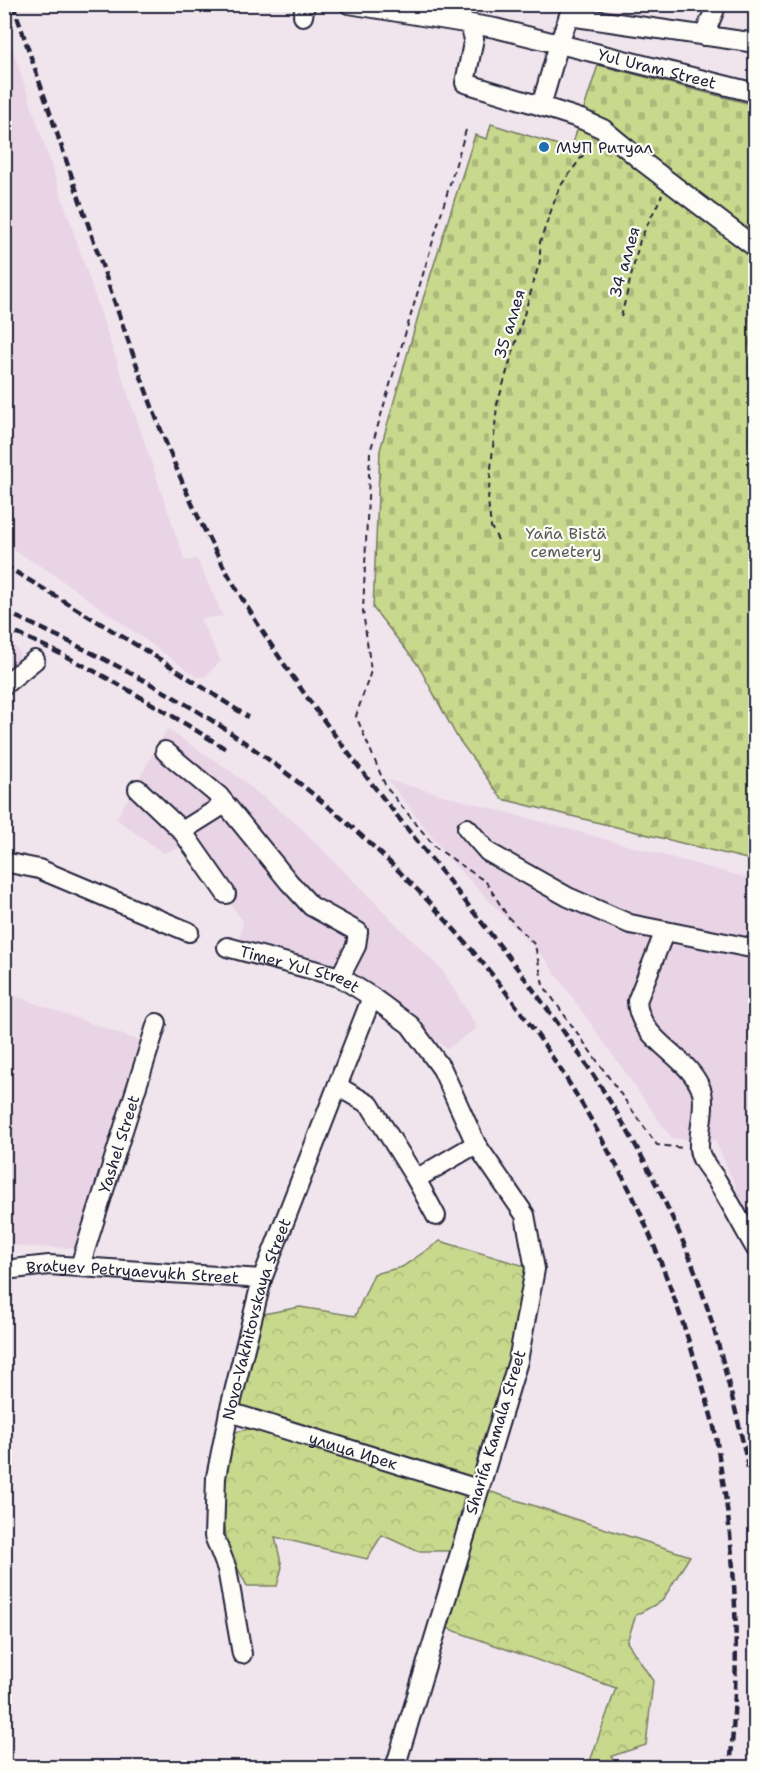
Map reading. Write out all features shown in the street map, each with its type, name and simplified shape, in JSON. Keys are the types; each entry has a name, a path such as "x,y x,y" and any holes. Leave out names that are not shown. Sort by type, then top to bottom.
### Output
{"street":[{"name":"Yul Uram Street","path":"349,4 495,28 756,93"},
{"path":"704,36 717,4"},
{"path":"541,106 571,10 704,36 756,43"},
{"path":"469,24 474,38 465,83 581,119 603,129 668,182 756,248"},
{"path":"4,685 35,660"},
{"path":"165,751 225,804 289,882 312,906 358,932 356,946 340,977"},
{"path":"138,789 182,831 226,894"},
{"path":"182,831 225,804"},
{"path":"467,828 488,852 568,897 630,924 756,949"},
{"path":"4,862 39,869 189,932"},
{"path":"665,931 637,1001 638,1013 645,1027 690,1071 702,1090 699,1149 703,1161 716,1179 756,1249"},
{"name":"Timer Yul Street","path":"227,947 340,977 372,997"},
{"name":"Novo-Vakhitovskaya Street","path":"242,1654 227,1569 214,1536 216,1477 229,1412 262,1279 372,997"},
{"name":"Sharifa Kamala Street","path":"372,997 410,1025 442,1070 476,1144 525,1215 535,1269 518,1361 395,1767"},
{"name":"Yashel Street","path":"80,1266 158,1023"},
{"path":"337,1086 370,1105 436,1216"},
{"path":"416,1179 476,1144"},
{"name":"Bratyev Petryaevykh Street","path":"4,1270 49,1265 80,1266 262,1279"},
{"name":"улица Ирек","path":"229,1412 478,1489"},
{"path":"225,1432 235,1420 247,1417"}],"path":[{"name":"35 аллея","path":"498,540 491,527 488,500 497,405 540,261 540,242 559,188 603,129"},
{"path":"466,130 370,452 363,610 371,670 356,716 386,787 435,847 486,882 508,916 535,945 543,985 657,1145 699,1149"},
{"name":"34 аллея","path":"621,317 640,240 668,182"}],"shaded area":[{"path":"4,23 185,561 197,559 223,616 200,619 221,661 206,676 197,677 50,572 5,545"},
{"path":"5,635 20,652 18,664 5,674"},
{"path":"167,729 232,772 299,826 443,971 477,1028 447,1049 354,977 239,943 243,921 186,846 163,853 116,819"},
{"path":"388,780 755,880 755,1230 715,1140 672,1139 545,959 449,859"},
{"path":"4,992 143,1042 80,1248 25,1247 5,1243"}],"green space":[{"name":"Yaña Bistä cemetery","path":"598,65 755,105 755,861 502,799 457,737 418,665 373,608 380,450 423,299 475,135 487,139 491,124 571,149"},
{"path":"440,1241 535,1269 479,1488 690,1556 662,1601 636,1615 627,1642 653,1681 646,1745 612,1756 613,1767 588,1767 616,1688 438,1625 478,1489 229,1412 253,1316 300,1307 355,1316 374,1274 402,1267"},
{"path":"257,1427 465,1492 452,1551 417,1551 382,1535 367,1559 275,1537 282,1567 277,1586 247,1586 228,1550 221,1499 235,1432"}],"railway":[{"path":"13,4 148,395 175,465 206,534 262,631 303,692 347,752 530,985 590,1070 638,1151 680,1235 708,1309 741,1436 756,1521"},
{"path":"4,565 161,660 248,717"},
{"path":"4,611 120,667 204,715 287,774 341,818 393,865 488,969 530,1025 569,1083 624,1179 647,1228 688,1339 715,1430 732,1552 736,1624 735,1696 730,1768"},
{"path":"4,628 90,669 226,749"}],"place":[{"name":"МУП Ритуал","path":"544,147"}]}
